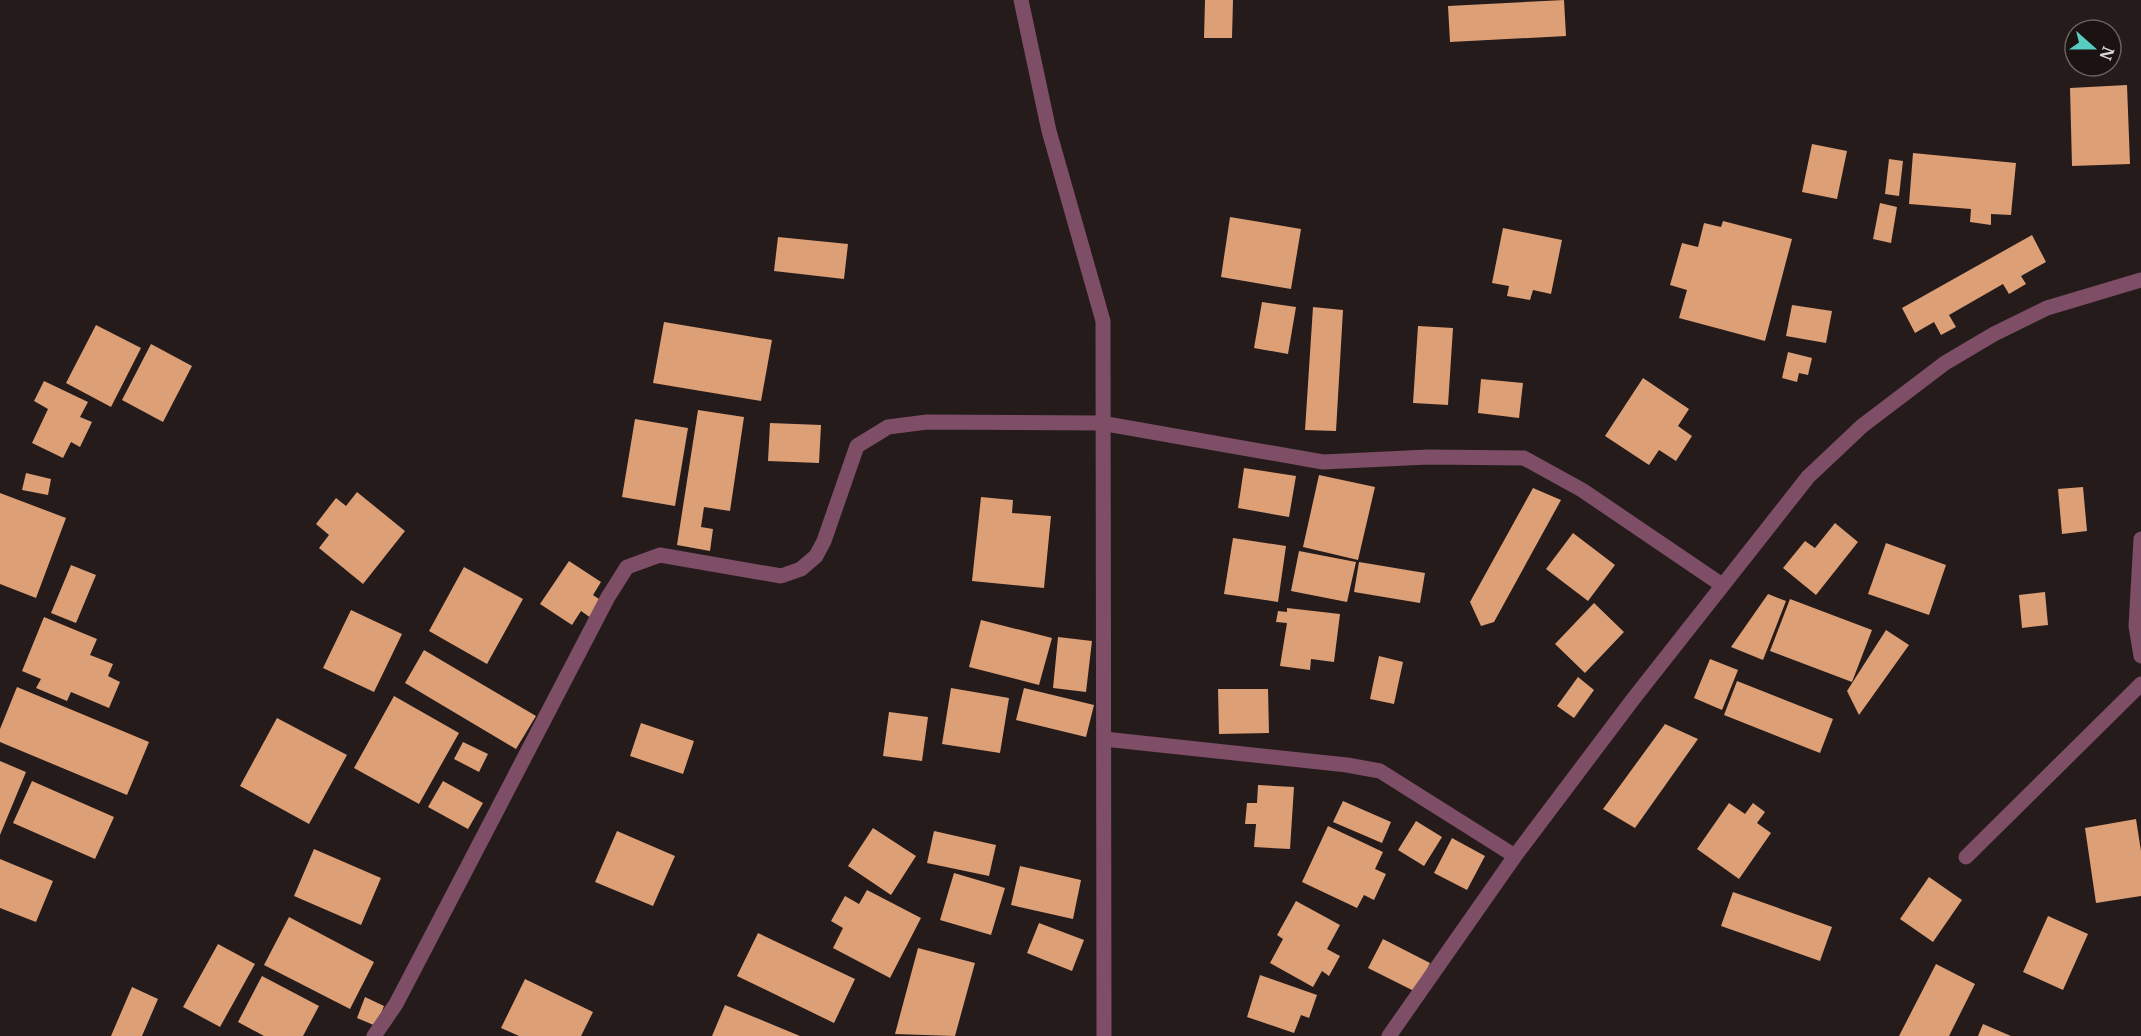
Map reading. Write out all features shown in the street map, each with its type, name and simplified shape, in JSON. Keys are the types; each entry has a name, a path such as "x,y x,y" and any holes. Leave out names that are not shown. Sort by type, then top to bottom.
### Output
{"street":[{"path":"1021,0 1049,131 1103,321 1101,423 1104,1036"},
{"path":"1389,1036 1515,856 1634,698 1808,477 1862,426 1945,363 1994,334 2047,308 2141,280"},
{"path":"374,1036 396,1004 603,608 627,567 660,555 781,576 801,569 816,556 824,542 857,446 888,427 927,422 1101,423 1323,462 1428,457 1524,458 1582,490 1722,585"},
{"path":"2141,538 2136,626 2141,656"},
{"path":"1966,857 2141,684"},
{"path":"1104,739 1380,771 1515,856"}],"building":[{"path":"1205,0 1233,0 1232,38 1204,38"},
{"path":"1564,0 1566,36 1450,42 1448,6"},
{"path":"2127,85 2130,164 2072,166 2070,88"},
{"path":"1812,144 1847,151 1837,199 1802,192"},
{"path":"1913,153 2016,163 2011,215 1991,214 1991,225 1970,222 1971,209 1909,204"},
{"path":"1889,159 1903,161 1899,196 1885,194"},
{"path":"1880,203 1897,207 1891,243 1873,239"},
{"path":"1230,217 1301,229 1291,289 1221,277"},
{"path":"1723,221 1792,239 1765,341 1679,318 1687,290 1670,285 1682,243 1698,247 1704,223 1721,227"},
{"path":"1503,228 1562,240 1551,294 1533,290 1530,300 1507,296 1509,286 1492,283"},
{"path":"2032,235 2046,262 2021,276 2026,284 2009,294 2003,284 1949,315 1956,327 1941,335 1934,322 1915,333 1902,308"},
{"path":"778,237 848,244 844,279 774,271"},
{"path":"1262,302 1296,307 1288,354 1254,348"},
{"path":"1792,305 1832,311 1826,343 1786,336"},
{"path":"1313,307 1343,310 1336,431 1305,430"},
{"path":"664,322 772,340 761,401 653,383"},
{"path":"96,325 141,348 111,407 66,383"},
{"path":"1418,326 1453,328 1448,405 1413,403"},
{"path":"151,344 192,366 163,422 122,400"},
{"path":"1788,352 1812,358 1808,375 1799,373 1797,382 1782,378"},
{"path":"1643,378 1689,409 1678,426 1692,436 1676,461 1659,450 1649,465 1605,436"},
{"path":"1481,379 1523,383 1519,418 1478,413"},
{"path":"44,381 88,402 80,417 92,422 80,447 71,442 63,458 32,443 48,409 34,401"},
{"path":"698,410 744,417 730,511 704,507 701,527 713,529 710,551 677,545"},
{"path":"635,419 688,428 675,506 622,497"},
{"path":"770,423 821,425 819,463 768,461"},
{"path":"1244,468 1296,476 1289,517 1238,508"},
{"path":"26,473 51,479 48,495 22,490"},
{"path":"1319,475 1375,487 1358,560 1303,547"},
{"path":"2083,487 2087,531 2062,534 2058,489"},
{"path":"1533,488 1561,500 1494,622 1481,626 1470,602"},
{"path":"357,492 405,531 363,584 319,548 329,535 316,524 336,498 346,506"},
{"path":"0,493 66,518 36,598 0,584"},
{"path":"981,497 1013,500 1012,513 1051,516 1044,588 972,581"},
{"path":"1835,523 1858,542 1816,595 1783,568 1805,541 1815,548"},
{"path":"1573,533 1615,565 1588,601 1546,569"},
{"path":"1233,538 1286,546 1278,602 1224,594"},
{"path":"1886,543 1946,565 1929,615 1868,594"},
{"path":"1299,551 1356,562 1347,602 1291,591"},
{"path":"569,561 601,582 593,595 602,601 591,618 581,611 572,625 540,604"},
{"path":"1359,562 1425,573 1420,603 1354,592"},
{"path":"71,565 96,575 76,623 51,613"},
{"path":"464,567 523,599 487,664 429,631"},
{"path":"2045,592 2048,625 2022,628 2019,595"},
{"path":"1768,594 1786,601 1763,660 1731,647"},
{"path":"1790,599 1872,630 1852,682 1770,651"},
{"path":"1594,603 1624,632 1585,673 1555,644"},
{"path":"1287,608 1340,614 1334,662 1311,659 1310,670 1280,666 1287,623 1276,622 1278,611 1287,612"},
{"path":"351,610 402,634 374,692 323,668"},
{"path":"44,617 97,639 90,655 113,664 108,676 120,682 109,708 71,692 67,701 36,688 41,679 22,671"},
{"path":"981,620 1052,638 1039,685 969,667"},
{"path":"1886,630 1909,645 1859,715 1847,691"},
{"path":"1058,637 1092,641 1086,692 1053,688"},
{"path":"424,650 536,716 516,749 405,683"},
{"path":"1379,656 1403,662 1394,704 1370,699"},
{"path":"1710,659 1738,670 1722,710 1694,698"},
{"path":"1578,677 1594,690 1574,718 1557,706"},
{"path":"1737,681 1833,719 1820,753 1724,715"},
{"path":"17,687 149,742 127,795 0,742 0,729"},
{"path":"951,688 1009,698 1000,753 942,744"},
{"path":"1024,688 1094,705 1086,737 1016,720"},
{"path":"1218,689 1268,689 1269,733 1219,734"},
{"path":"394,696 459,733 419,804 354,768"},
{"path":"889,712 928,717 922,761 883,756"},
{"path":"277,718 347,755 309,824 240,786"},
{"path":"641,723 694,741 683,774 630,756"},
{"path":"1665,724 1698,739 1635,828 1603,809"},
{"path":"463,742 488,754 479,772 454,759"},
{"path":"0,761 26,772 0,835"},
{"path":"32,781 114,817 95,859 13,823"},
{"path":"443,781 483,803 468,829 428,807"},
{"path":"1258,785 1294,787 1290,849 1254,847 1256,824 1245,824 1247,803 1257,803"},
{"path":"1343,801 1391,822 1382,843 1333,822"},
{"path":"1729,803 1745,814 1753,803 1765,812 1757,823 1771,833 1739,879 1697,849"},
{"path":"2136,819 2141,851 2141,896 2096,903 2085,828"},
{"path":"1416,821 1442,837 1424,866 1398,850"},
{"path":"1328,826 1383,852 1375,869 1386,874 1374,900 1364,895 1357,908 1302,882"},
{"path":"873,828 916,856 891,895 848,866"},
{"path":"617,831 675,856 653,906 595,882"},
{"path":"934,831 996,845 989,876 927,863"},
{"path":"1452,838 1485,856 1467,890 1434,873"},
{"path":"314,849 381,878 361,925 294,896"},
{"path":"0,859 53,881 36,922 0,908"},
{"path":"1020,866 1081,880 1073,919 1011,905"},
{"path":"954,873 1005,888 991,935 940,920"},
{"path":"1929,877 1962,900 1933,942 1900,919"},
{"path":"867,890 921,918 890,978 833,948 843,928 831,921 845,896 859,904"},
{"path":"1733,892 1832,927 1820,961 1721,926"},
{"path":"1296,901 1340,925 1327,949 1340,956 1329,976 1322,971 1313,987 1270,963 1283,939 1277,935"},
{"path":"2048,916 2088,934 2063,990 2023,972"},
{"path":"289,917 374,962 350,1009 264,965"},
{"path":"1039,923 1084,940 1072,971 1027,953"},
{"path":"758,933 855,979 834,1023 737,976"},
{"path":"1383,939 1430,963 1416,992 1368,968"},
{"path":"218,944 255,964 220,1027 183,1007"},
{"path":"918,948 975,963 955,1036 895,1034"},
{"path":"1936,964 1975,984 1949,1036 1899,1036"},
{"path":"1260,975 1317,995 1309,1018 1301,1015 1294,1033 1247,1017"},
{"path":"262,976 319,1006 303,1036 264,1036 238,1022"},
{"path":"525,979 593,1012 581,1036 519,1036 501,1028"},
{"path":"132,987 158,999 142,1036 111,1036"},
{"path":"365,997 384,1006 376,1026 357,1018"},
{"path":"725,1005 800,1036 712,1036"},
{"path":"1983,1024 2011,1036 1978,1036"}]}
